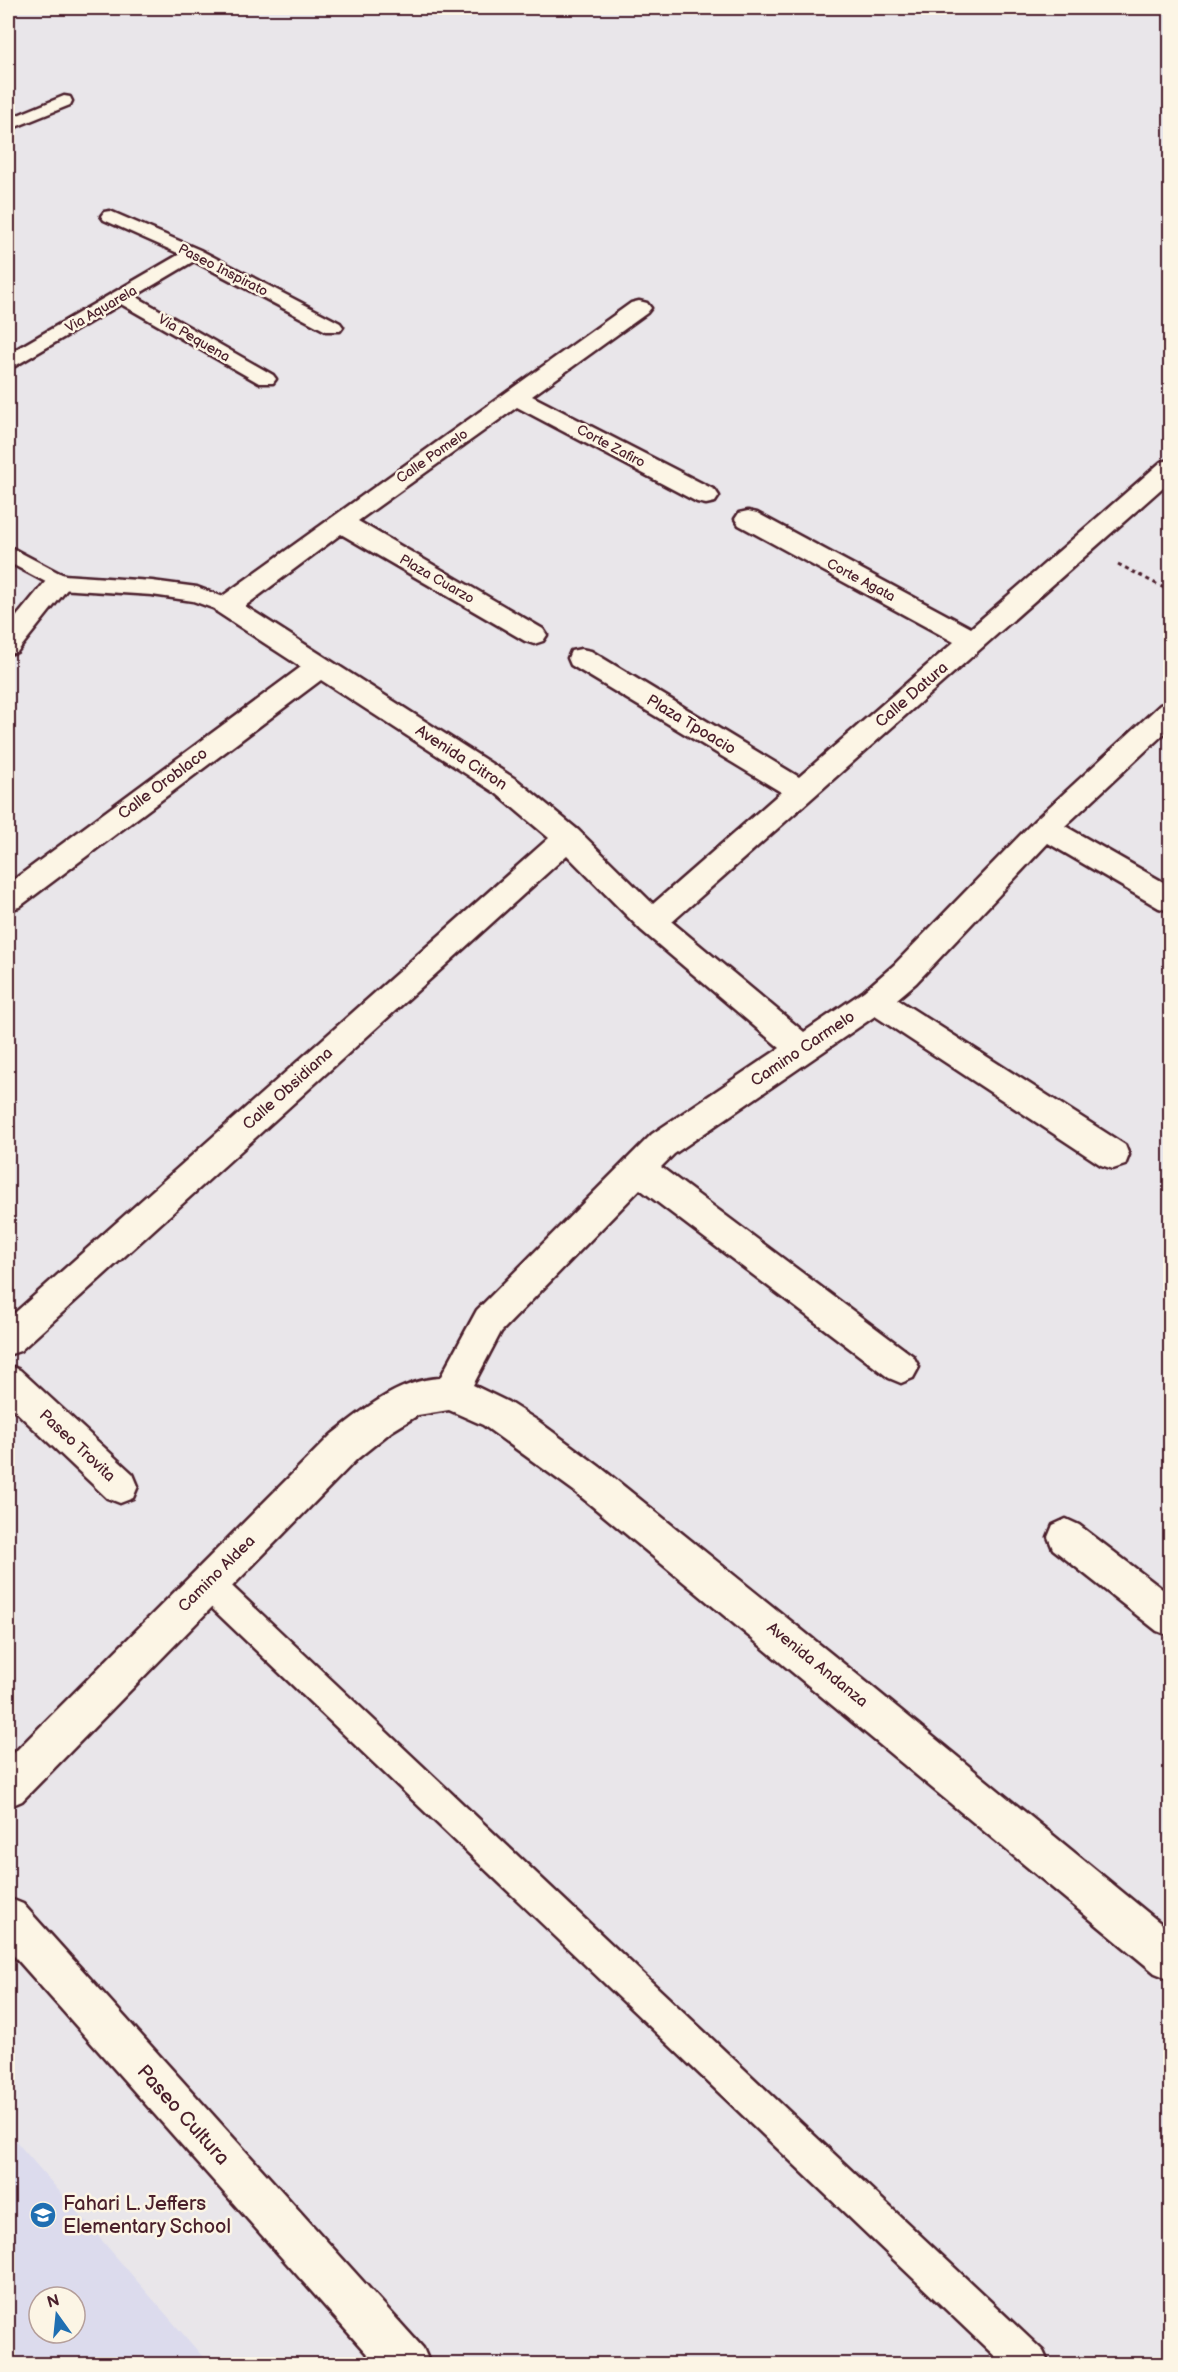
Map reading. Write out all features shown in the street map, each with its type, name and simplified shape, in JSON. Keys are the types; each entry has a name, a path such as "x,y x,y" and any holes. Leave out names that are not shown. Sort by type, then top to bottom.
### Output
{"street":[{"name":"Calle Pomelo","path":"226,606 639,308"},
{"name":"Corte Zafiro","path":"516,397 706,496"},
{"name":"Calle Datura","path":"652,922 1170,468"},
{"name":"Corte Agata","path":"748,519 974,641"},
{"name":"Plaza Cuarzo","path":"340,522 534,635"},
{"path":"8,645 59,582"},
{"name":"Avenida Citron","path":"226,606 507,787 568,838 652,922 803,1049"},
{"name":"Plaza Tpoacio","path":"581,658 801,791"},
{"name":"Calle Oroblaco","path":"8,899 319,668"},
{"name":"Camino Carmelo","path":"450,1394 489,1321 663,1144 875,1000 905,974 1045,828 1170,712"},
{"path":"1045,828 1170,900"},
{"name":"Calle Obsidiana","path":"8,1340 568,838"},
{"path":"875,1000 1113,1155"},
{"path":"639,1169 902,1367"},
{"name":"Paseo Trovita","path":"8,1381 120,1486"},
{"name":"Camino Aldea","path":"8,1787 207,1583 344,1447 397,1408 423,1398 450,1394"},
{"name":"Avenida Andanza","path":"450,1394 474,1402 509,1421 586,1480 825,1670 1170,1958"},
{"path":"1066,1537 1170,1618"},
{"name":"Paseo Cultura","path":"8,1919 406,2364"}],"lane":[{"path":"8,125 64,101"},
{"name":"Paseo Inspirato","path":"110,216 194,254 333,327"},
{"name":"Via Aquarela","path":"8,362 194,254"},
{"name":"Via Pequena","path":"122,297 266,379"},
{"path":"8,553 59,582"},
{"name":"Avenida Citron","path":"59,582 152,588 197,594 226,606"},
{"path":"207,1583 1030,2364"}],"path":[{"path":"1083,545 1170,591"}],"shaded area":[{"name":"Fahari L. Jeffers Elementary School","path":"8,2132 209,2364 8,2364"}],"place":[{"name":"Fahari L. Jeffers Elementary School","path":"43,2215"}]}
